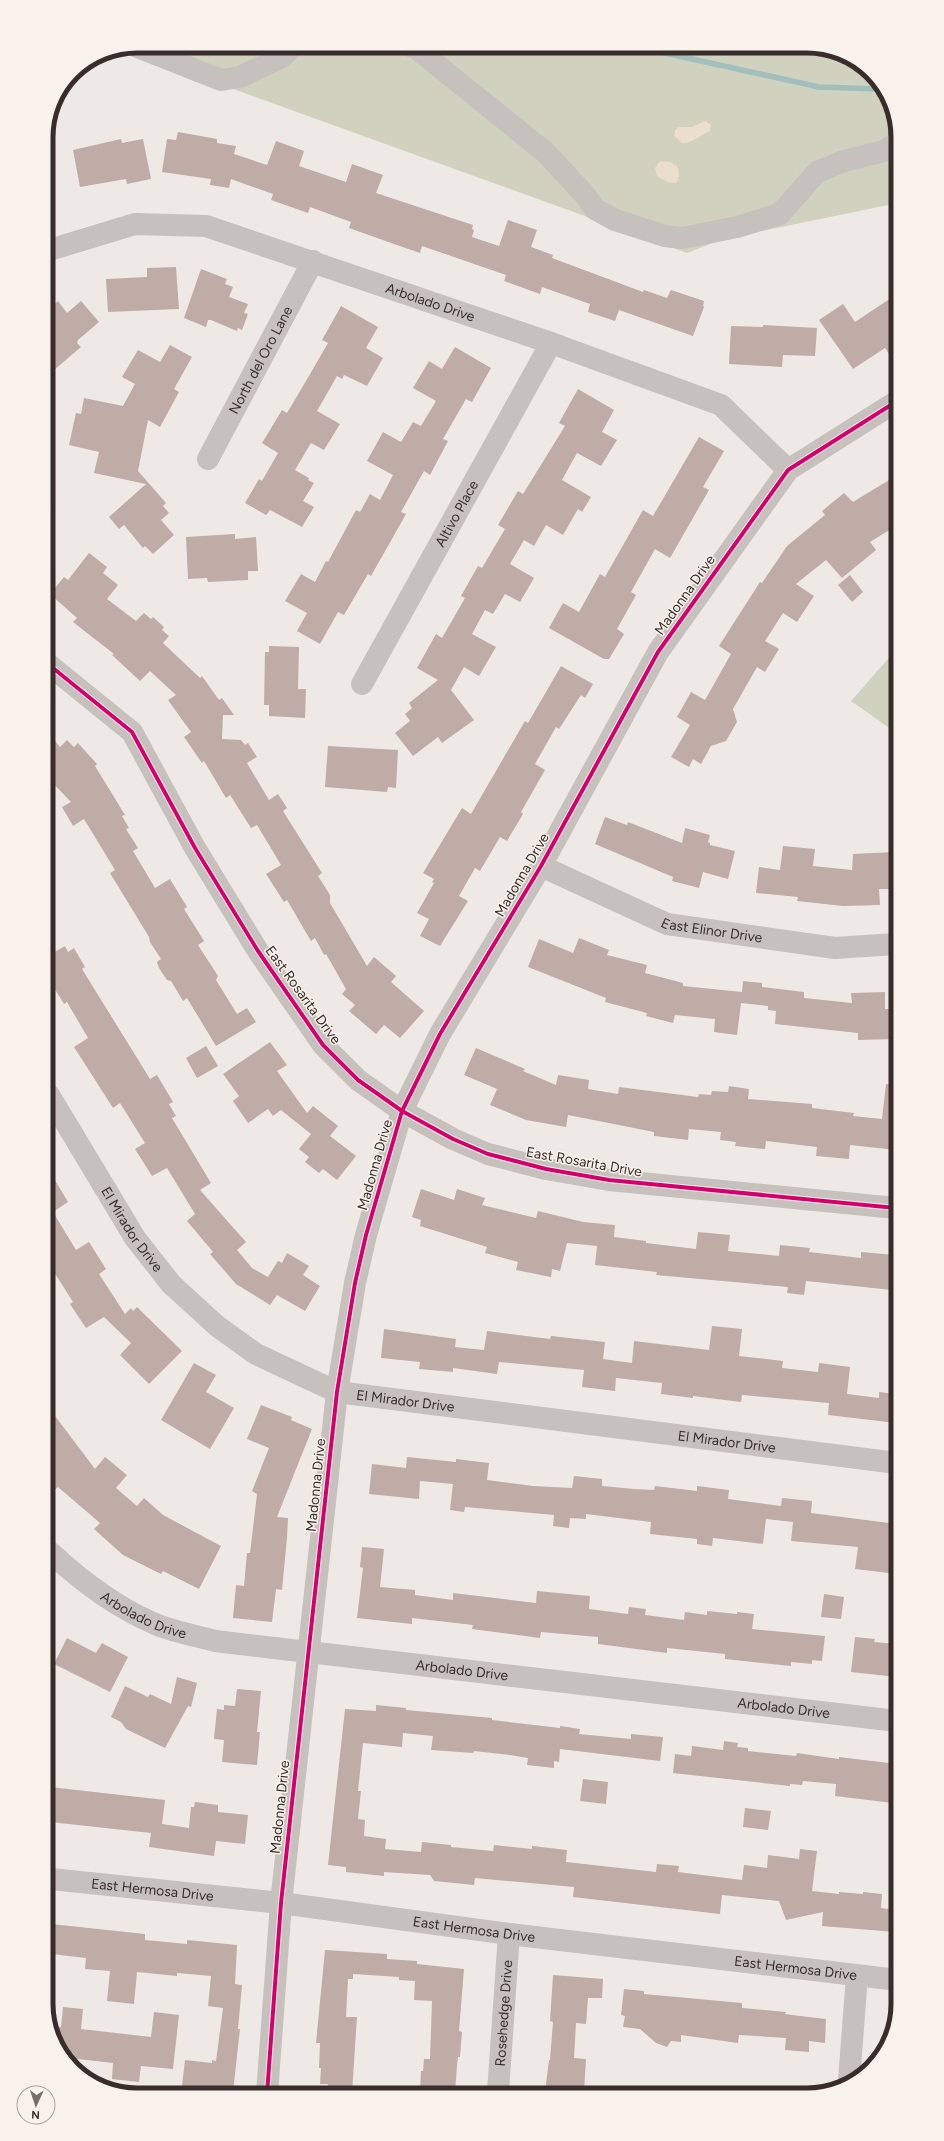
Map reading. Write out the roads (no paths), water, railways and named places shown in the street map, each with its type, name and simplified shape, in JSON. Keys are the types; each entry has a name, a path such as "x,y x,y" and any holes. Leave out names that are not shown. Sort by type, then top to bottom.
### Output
{"street":[{"path":"153,53 221,80 240,77 282,57 286,53"},
{"path":"422,53 545,152 585,195 595,209 615,220 665,236 682,238 737,227 780,214 817,172 844,161 884,151 891,146"},
{"name":"Arbolado Drive","path":"53,249 136,224 206,226 313,261 551,343 721,405 788,470"},
{"name":"North del Oro Lane","path":"208,459 313,261"},
{"name":"Altivo Place","path":"362,684 551,343"},
{"name":"Madonna Drive","path":"267,2088 281,1903 337,1392 362,1255 402,1111 440,1034 541,866 658,652 788,470 891,405"},
{"name":"East Rosarita Drive","path":"53,668 132,732 203,860 258,951 323,1046 358,1080 402,1111 453,1139 488,1154 546,1169 609,1180 891,1208"},
{"name":"East Elinor Drive","path":"541,866 667,924 835,948 891,944"},
{"name":"El Mirador Drive","path":"53,1102 135,1238 171,1284 217,1326 256,1354 337,1392 891,1461"},
{"name":"Arbolado Drive","path":"53,1555 69,1570 116,1604 154,1624 215,1641 891,1720"},
{"name":"East Hermosa Drive","path":"53,1879 281,1903 509,1934 891,1979"},
{"name":"Rosehedge Drive","path":"498,2088 509,1934"},
{"path":"849,2077 857,1976"}],"waterway":[{"path":"665,53 819,87 876,89"}]}
